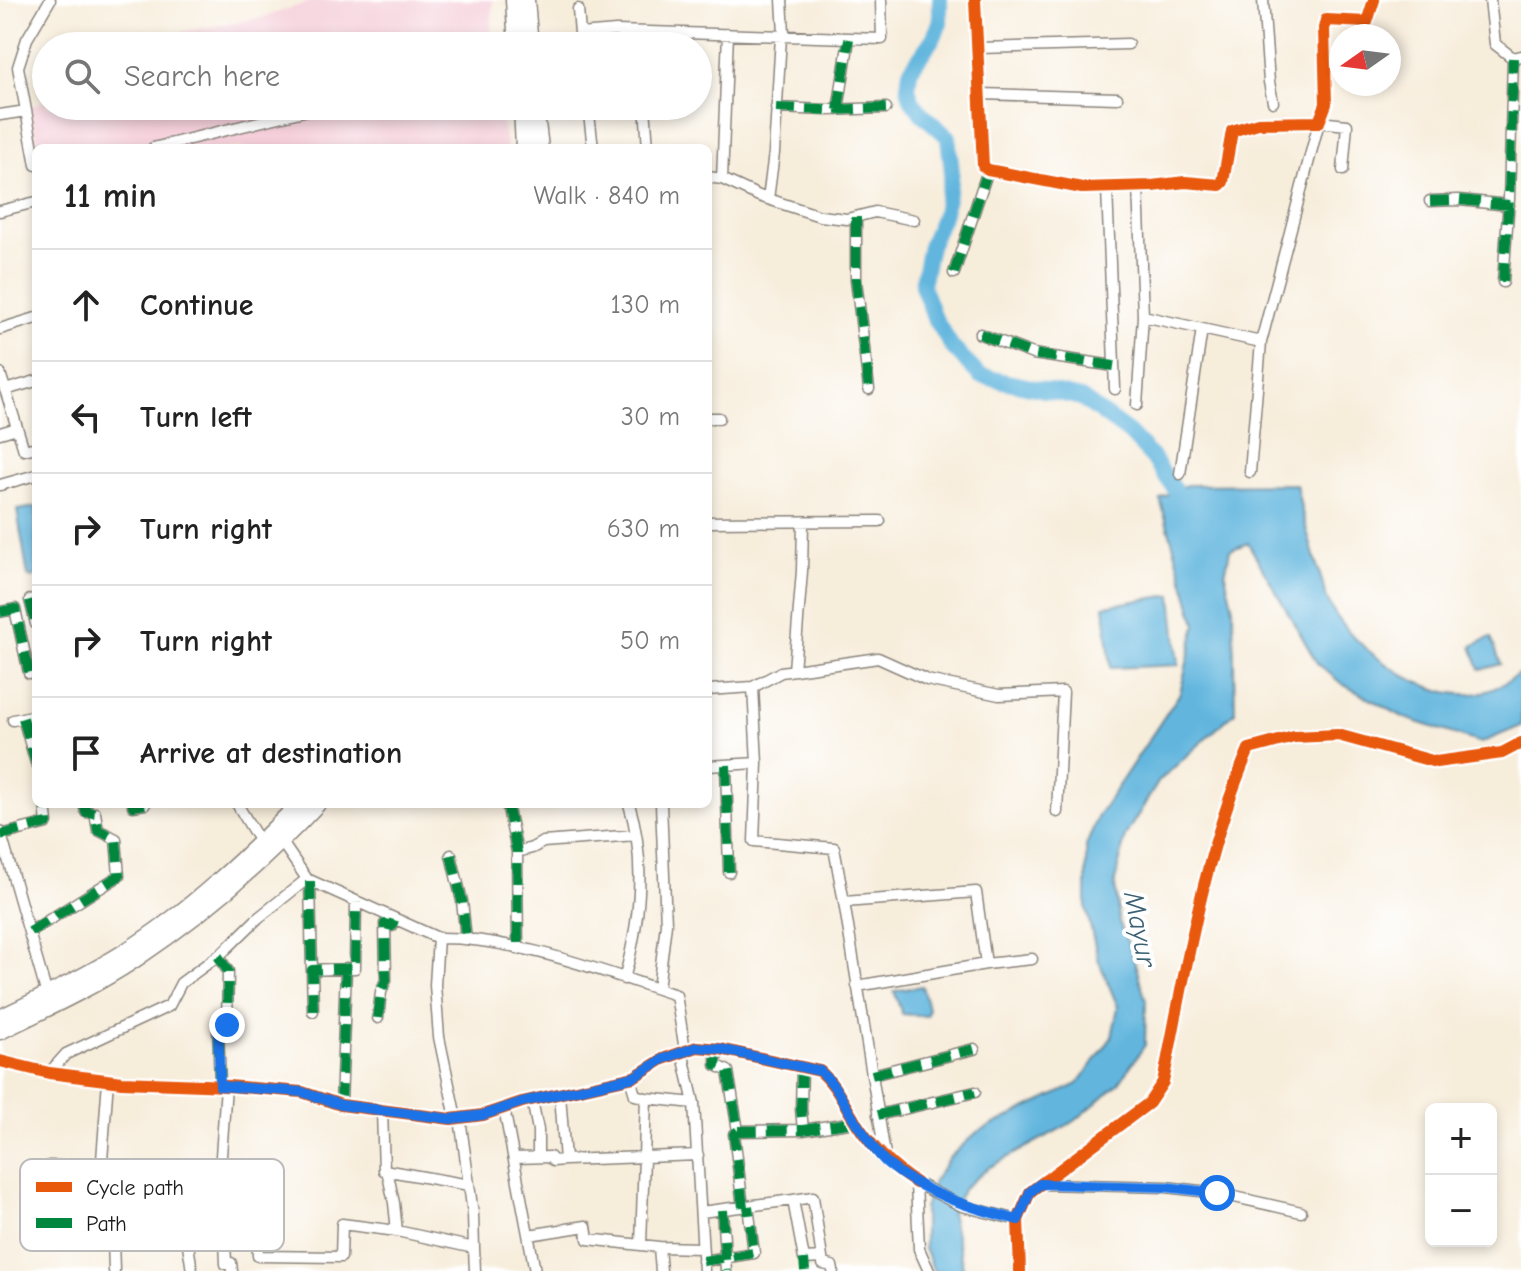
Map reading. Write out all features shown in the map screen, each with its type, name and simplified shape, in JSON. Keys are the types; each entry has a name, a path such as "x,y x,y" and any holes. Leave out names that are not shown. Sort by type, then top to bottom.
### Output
{"main road":[{"path":"514,0 516,32"},
{"path":"526,0 529,32"},
{"path":"523,120 524,144"},
{"path":"537,120 540,144"},
{"path":"0,1018 126,951 182,911 295,808"},
{"path":"0,1031 133,961 189,921 281,841 313,808"}],"street":[{"path":"32,144 18,67 27,39 50,0"},
{"path":"768,199 781,37 784,33 782,0"},
{"path":"712,34 882,39 881,0"},
{"path":"975,0 983,166 988,170 1082,188 1185,182 1220,185 1232,131 1258,123 1319,122 1347,125 1343,170"},
{"path":"1263,0 1273,102"},
{"path":"1250,472 1261,342 1326,104 1326,20 1367,22 1374,0"},
{"path":"1490,0 1495,44 1517,57 1503,282"},
{"path":"578,9 580,32"},
{"path":"604,32 646,32"},
{"path":"722,179 728,34"},
{"path":"838,110 849,39"},
{"path":"977,48 1128,44"},
{"path":"980,94 1117,98"},
{"path":"776,108 886,108"},
{"path":"0,115 26,111"},
{"path":"169,144 267,120"},
{"path":"590,120 593,144"},
{"path":"646,120 648,144"},
{"path":"954,273 988,170"},
{"path":"712,178 820,216 847,219 875,212 914,220"},
{"path":"1137,405 1143,316 1138,185"},
{"path":"1107,188 1115,389"},
{"path":"1430,201 1521,201"},
{"path":"0,211 32,203"},
{"path":"856,217 856,280 869,389"},
{"path":"1143,316 1261,342"},
{"path":"0,329 32,319"},
{"path":"1180,474 1202,329"},
{"path":"980,334 1033,354 1114,366"},
{"path":"0,373 24,450 32,448"},
{"path":"5,390 32,382"},
{"path":"0,433 17,428"},
{"path":"0,485 32,476"},
{"path":"712,522 880,521"},
{"path":"794,670 803,522"},
{"path":"0,612 15,609 29,673 32,673"},
{"path":"712,690 753,687 781,672 878,658 927,680 999,695 1063,692 1057,812"},
{"path":"753,687 757,763 754,841 834,848 886,1163"},
{"path":"32,716 18,719 32,753"},
{"path":"1020,1271 1018,1220 1030,1192 1149,1103 1163,1082 1212,850 1228,797 1249,749 1294,737 1338,735 1436,762 1502,753 1521,743"},
{"path":"712,766 757,763"},
{"path":"726,765 729,872"},
{"path":"45,808 47,823 1,833 47,995"},
{"path":"30,932 119,876 116,839 98,830 95,813 86,812 85,808"},
{"path":"239,808 260,842"},
{"path":"508,808 517,852 518,949"},
{"path":"624,979 637,932 640,869 630,808"},
{"path":"658,989 666,924 661,808"},
{"path":"517,852 543,842 636,835"},
{"path":"281,841 308,880 438,938 466,939 550,956 676,995 694,1103 703,1266 726,1257 754,1253 734,1134 738,1131 803,1130 855,1122"},
{"path":"451,855 462,901 466,939"},
{"path":"49,1073 66,1054 169,1006 181,983 308,880"},
{"path":"308,880 313,1011"},
{"path":"844,902 976,892 986,964"},
{"path":"312,973 312,970 355,968 356,902"},
{"path":"378,1018 381,992 386,980 385,924 392,926 394,920"},
{"path":"438,938 435,985 439,1037 458,1118 469,1185 473,1270"},
{"path":"218,956 228,971 227,1025 218,1026 223,1086 221,1159"},
{"path":"857,986 1032,959"},
{"path":"341,1105 346,968"},
{"path":"0,1061 49,1073 108,1080 302,1092 341,1105 458,1118 483,1115 532,1100 630,1078 684,1050 697,1047 716,1049 820,1071 829,1079 855,1122 886,1163 962,1206 1018,1220"},
{"path":"716,1049 716,1065 728,1071 738,1131"},
{"path":"872,1075 974,1049"},
{"path":"802,1067 803,1130"},
{"path":"630,1078 635,1095 694,1103"},
{"path":"103,1159 108,1080"},
{"path":"878,1115 975,1092"},
{"path":"560,1094 565,1160"},
{"path":"641,1245 646,1098"},
{"path":"532,1100 538,1130 538,1157"},
{"path":"504,1108 535,1271"},
{"path":"382,1111 384,1170 469,1185"},
{"path":"515,1158 550,1157 553,1161 698,1155"},
{"path":"387,1170 397,1231"},
{"path":"1040,1184 1166,1187 1217,1193 1301,1212"},
{"path":"921,1185 919,1249 929,1271"},
{"path":"701,1212 813,1197 823,1264 832,1266 833,1271"},
{"path":"793,1200 805,1271"},
{"path":"722,1210 726,1271"},
{"path":"258,1251 258,1256 341,1257 342,1224 397,1231 474,1248"},
{"path":"529,1235 586,1226 588,1239 702,1248"},
{"path":"659,1247 661,1271"},
{"path":"113,1251 114,1271"},
{"path":"188,1251 192,1271"},
{"path":"225,1251 226,1264 231,1263 232,1271"},
{"path":"804,1259 822,1258"}],"shaded area":[{"path":"315,0 493,0 491,32 183,32 261,18"},
{"path":"32,106 32,120 502,120 506,144 37,144 28,107"}],"water":[{"path":"1296,484 1328,600 1356,639 1392,668 1433,688 1453,693 1485,692 1521,672 1521,726 1481,743 1405,718 1342,684 1317,663 1248,543 1230,550 1225,574 1233,608 1235,712 1159,781 1125,836 1115,884 1119,922 1146,1001 1145,1045 1118,1084 1075,1121 988,1168 964,1188 951,1213 964,1271 934,1271 924,1249 924,1208 933,1183 949,1158 977,1132 1078,1084 1112,1037 1118,1007 1098,959 1086,908 1086,846 1098,816 1180,693 1196,624 1160,499 1186,485"},
{"path":"32,508 32,578 28,576 17,510"},
{"path":"1172,595 1179,665 1111,668 1104,606"},
{"path":"1491,637 1501,664 1480,670 1472,646"},
{"path":"922,986 927,1016 902,1014 894,991"}],"waterway":[{"path":"940,0 940,23 910,71 908,87 911,99 922,114 948,137 952,172 944,213 930,246 922,285 933,315 952,347 980,376 1081,398 1129,433 1152,457 1188,508"}],"marked path":[{"path":"838,110 849,39"},
{"path":"1503,282 1513,58"},
{"path":"776,108 886,108"},
{"path":"954,273 988,170"},
{"path":"1430,201 1459,200 1509,205"},
{"path":"856,217 856,280 869,389"},
{"path":"980,334 1033,354 1114,366"},
{"path":"30,600 32,608"},
{"path":"0,612 15,609 29,673 32,673"},
{"path":"23,718 32,749"},
{"path":"726,765 729,872"},
{"path":"1,835 47,823 45,808"},
{"path":"30,932 119,876 116,839 98,830 95,813 86,812 85,808"},
{"path":"508,808 517,852 518,949"},
{"path":"451,855 462,901 466,939"},
{"path":"310,881 312,973"},
{"path":"313,1011 312,970 355,968 356,902"},
{"path":"378,1018 381,992 386,980 385,924 392,926 394,920"},
{"path":"218,956 228,971 227,1025 218,1026 220,1086"},
{"path":"341,1105 346,968"},
{"path":"716,1049 716,1065 728,1071 738,1131 803,1130"},
{"path":"872,1075 974,1049"},
{"path":"802,1067 803,1130 855,1122"},
{"path":"878,1115 975,1092"},
{"path":"738,1131 734,1134 743,1207"},
{"path":"703,1261 754,1253 748,1206"},
{"path":"722,1210 726,1271"},
{"path":"804,1259 805,1271"}],"cycle path":[{"path":"975,0 983,166 988,170 1082,188 1185,182 1220,185 1232,131 1258,123 1319,122 1326,104 1326,20 1367,22 1374,0"},
{"path":"1020,1271 1018,1220 1030,1192 1149,1103 1163,1082 1208,871 1219,830 1249,749 1294,737 1338,735 1436,762 1502,753 1521,743"},
{"path":"0,1061 49,1073 122,1082 302,1092 341,1105 451,1119 483,1115 522,1102 634,1077 663,1059 697,1047 720,1049 820,1071 836,1089 876,1149 916,1183"}],"route":[{"path":"227,1025 218,1026 220,1086 302,1092 341,1105 451,1119 483,1115 522,1102 634,1077 663,1059 697,1047 720,1049 820,1071 829,1079 859,1128 886,1163 916,1183 962,1206 1018,1220 1030,1192 1040,1184 1166,1187 1217,1193"}],"water label":[{"name":"Mayur","path":"1141,929"}]}
